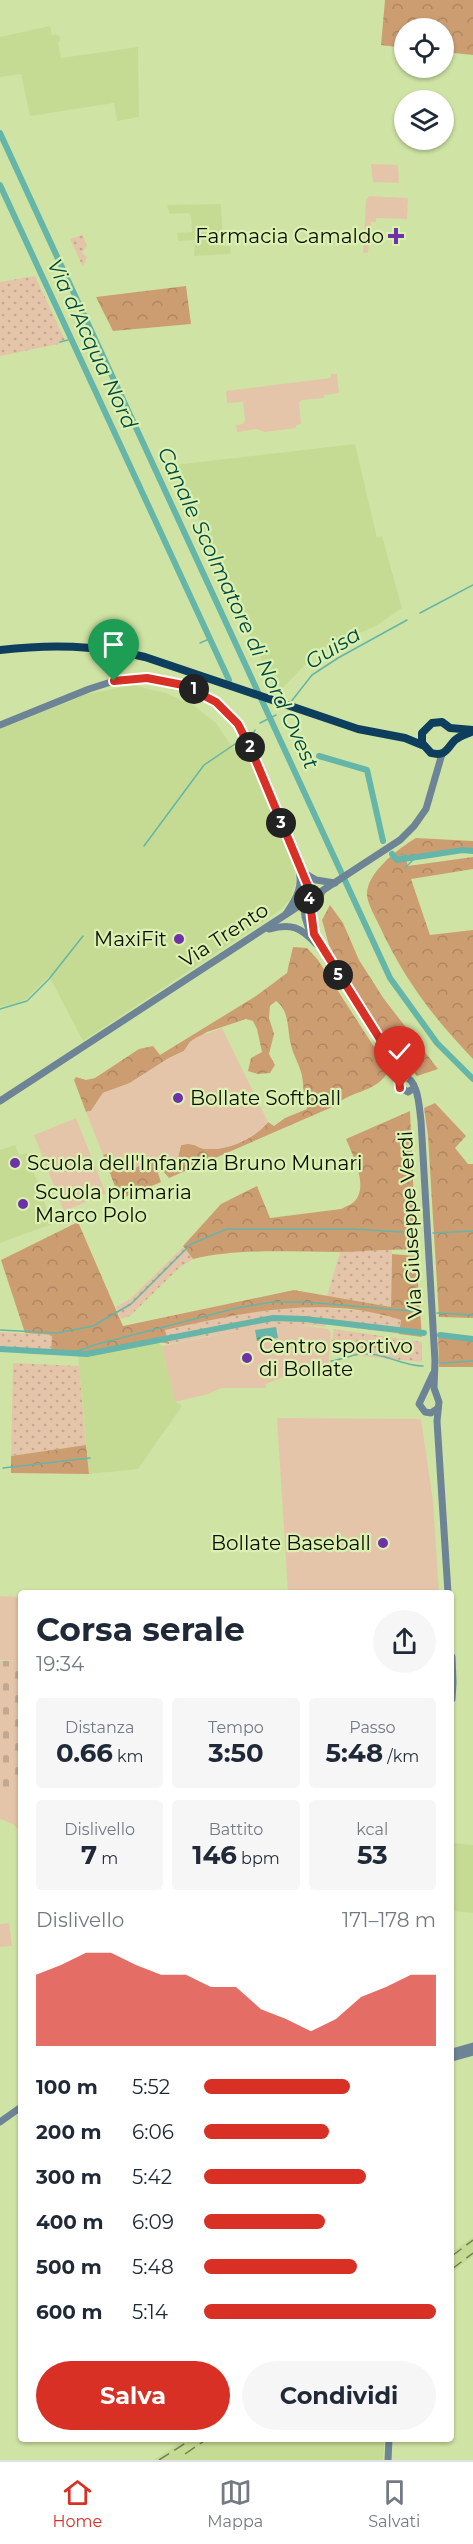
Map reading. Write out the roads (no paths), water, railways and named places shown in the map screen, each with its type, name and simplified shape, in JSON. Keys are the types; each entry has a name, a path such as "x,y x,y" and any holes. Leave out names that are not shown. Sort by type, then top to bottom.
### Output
{"main road":[{"path":"0,650 51,645 110,649 145,657 377,734 405,738 422,745 431,753 442,754"},
{"name":"Via Trento","path":"422,733 427,725 435,722 445,724 450,728 473,731"},
{"path":"450,728 453,742"},
{"name":"Via Trento","path":"442,754 450,748 453,742 473,731"},
{"path":"405,738 422,733 422,745"}],"street":[{"path":"0,725 89,689 114,681 134,678 160,679 194,689 224,709 243,732 300,872 314,934 403,1076 410,1079 411,1090 403,1090 399,1085 399,1079 403,1076"},
{"name":"Via Trento","path":"431,753 436,772"},
{"name":"Via Trento","path":"0,1101 400,840 414,826 431,798 442,754"},
{"path":"300,872 316,880 334,883"},
{"path":"285,916 298,893 300,872"},
{"path":"324,890 314,910 318,936 326,955"},
{"path":"307,902 307,925 314,941"},
{"path":"261,932 292,925 303,930 326,955"},
{"name":"Via Giuseppe Verdi","path":"411,1090 420,1112 436,1396"},
{"name":"Via Giuseppe Verdi","path":"424,1395 434,1372"},
{"path":"439,1441 428,1413 422,1410 419,1404 424,1395 430,1393 436,1396 439,1402 439,1441 448,1590"},
{"path":"428,1413 438,1408"},
{"path":"454,2051 473,2046"},
{"path":"454,2057 473,2052"},
{"path":"0,2122 18,2109"},
{"path":"388,2460 389,2442"}],"water":[{"path":"276,1327 278,1338 257,1341 255,1330"}],"waterway":[{"name":"Canale Scolmatore di Nord Ovest","path":"0,133 390,978 437,1043 473,1079"},
{"name":"Via d'Acqua Nord","path":"0,185 229,680"},
{"path":"60,342 68,340"},
{"name":"Guisa","path":"420,613 473,585"},
{"name":"Guisa","path":"290,703 312,675 407,620"},
{"path":"200,643 209,639"},
{"name":"Guisa","path":"260,723 276,715"},
{"name":"Guisa","path":"253,734 255,730"},
{"name":"Guisa","path":"144,846 204,765 241,740"},
{"name":"Via d'Acqua Nord","path":"319,756 367,770 383,841"},
{"name":"Via d'Acqua Nord","path":"392,854 397,860 463,850 473,851"},
{"name":"Via d'Acqua Nord","path":"401,854 413,858"},
{"path":"405,868 416,857"},
{"name":"Guisa","path":"0,1009 27,1001 49,979 83,936"},
{"path":"0,1330 57,1333 93,1326 131,1304 191,1244 227,1229 353,1229 418,1233"},
{"path":"433,1233 473,1231"},
{"path":"72,1353 94,1345 237,1308 272,1302 306,1302 423,1312"},
{"path":"437,1313 473,1315"},
{"path":"0,1349 87,1354 273,1318 305,1319 424,1333"},
{"path":"440,1335 473,1339"},
{"path":"331,1361 358,1354 370,1354 423,1366"},
{"path":"441,1363 473,1361"},
{"path":"3,1468 90,1458"}],"railway":[{"path":"454,2254 473,2240"},
{"path":"454,2267 473,2253"},
{"path":"159,2460 187,2442"},
{"path":"185,2454 203,2442"}],"place":[{"name":"Farmacia Camaldo","path":"396,236"},
{"name":"MaxiFit","path":"179,939"},
{"name":"Bollate Softball","path":"178,1098"},
{"name":"Scuola dell'Infanzia Bruno Munari","path":"15,1163"},
{"name":"Scuola primaria Marco Polo","path":"23,1204"},
{"name":"Centro sportivo di Bollate","path":"247,1358"},
{"name":"Bollate Baseball","path":"383,1543"}]}
